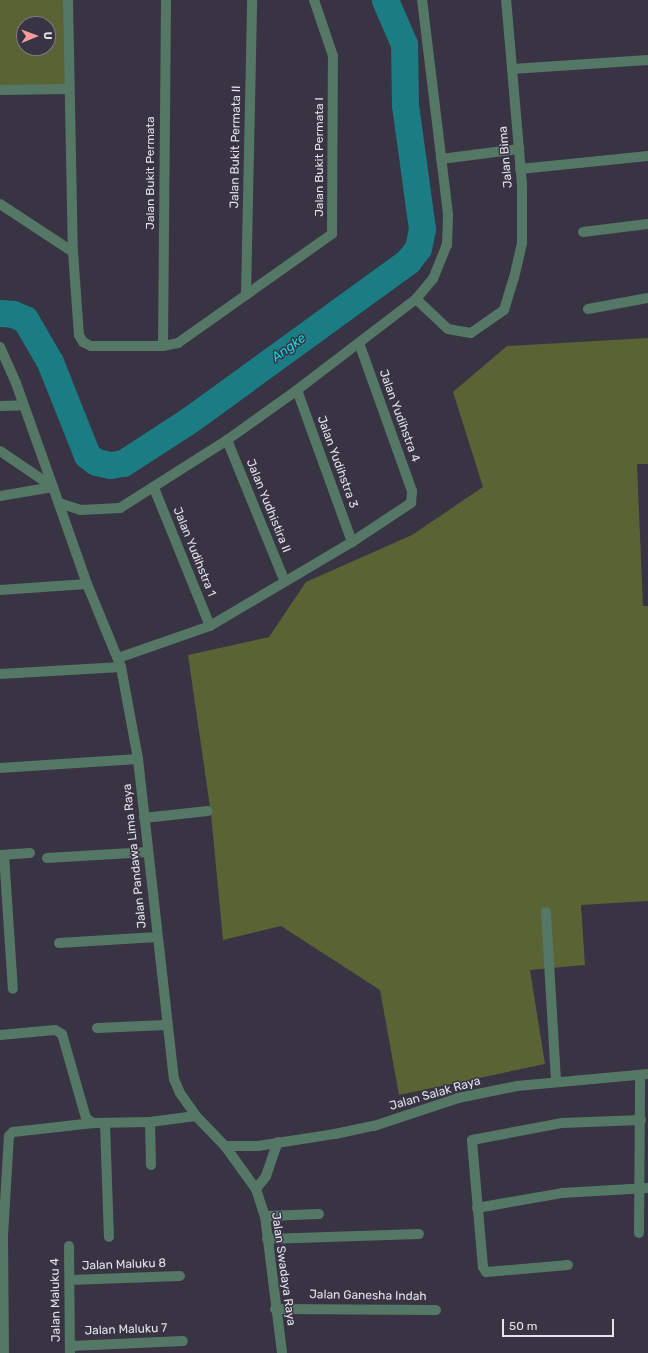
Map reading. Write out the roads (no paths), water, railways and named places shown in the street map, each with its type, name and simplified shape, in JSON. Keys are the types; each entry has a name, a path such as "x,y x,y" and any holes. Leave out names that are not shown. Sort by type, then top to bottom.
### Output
{"street":[{"name":"Jalan Bukit Permata I","path":"68,0 74,252 79,334 83,342 90,346 163,346 184,340 332,234 333,56 314,0"},
{"name":"Jalan Bukit Permata","path":"163,346 166,0"},
{"name":"Jalan Bukit Permata II","path":"246,295 252,0"},
{"path":"60,503 81,510 116,510 154,488 227,440 297,390 416,299 439,268 447,245 448,214 422,0"},
{"name":"Jalan Bima","path":"416,299 448,329 461,333 471,333 504,310 522,243 519,149 506,0"},
{"path":"512,69 648,60"},
{"path":"0,90 69,89"},
{"path":"441,159 519,149"},
{"path":"520,169 648,156"},
{"path":"0,204 74,252"},
{"path":"583,232 648,224"},
{"path":"588,309 648,298"},
{"name":"Jalan Yudihstra 4","path":"352,542 406,509 413,498 359,343"},
{"name":"Jalan Pandawa Lima Raya","path":"0,346 69,527 87,584 120,662 138,759 166,1025 174,1079 180,1093 196,1116 225,1146 256,1189"},
{"name":"Jalan Yudihstra 3","path":"297,390 352,542"},
{"path":"0,406 23,405"},
{"name":"Jalan Yudhistira II","path":"227,440 285,582"},
{"path":"0,451 53,487"},
{"path":"0,496 53,487"},
{"name":"Jalan Yudihstra 1","path":"154,488 210,626"},
{"path":"69,527 74,516 81,510"},
{"path":"0,674 120,662 210,626 352,542"},
{"path":"0,590 87,584"},
{"path":"0,768 138,759"},
{"path":"144,818 208,812"},
{"path":"47,858 148,852"},
{"path":"13,989 5,928 2,855 30,853"},
{"path":"546,912 556,1082"},
{"path":"59,943 157,937"},
{"path":"97,1028 166,1025"},
{"path":"0,1035 54,1030 62,1034 86,1118 93,1123"},
{"path":"639,1233 644,1188 641,1120 644,1075"},
{"name":"Jalan Salak Raya","path":"225,1146 246,1147 374,1126 485,1092 556,1082 644,1075"},
{"path":"2,1348 3,1236 9,1136 12,1132 93,1123 105,1124 150,1122 196,1116"},
{"path":"568,1265 486,1272 483,1267 471,1145 476,1138 562,1123 641,1120"},
{"path":"150,1122 151,1165"},
{"path":"105,1124 109,1237"},
{"path":"256,1189 266,1176 278,1142"},
{"path":"477,1208 562,1193 644,1188"},
{"name":"Jalan Swadaya Raya","path":"256,1189 265,1216 275,1309 282,1353"},
{"path":"265,1216 319,1214"},
{"path":"267,1239 419,1234"},
{"name":"Jalan Maluku 4","path":"69,1246 70,1349"},
{"name":"Jalan Maluku 8","path":"70,1280 180,1276"},
{"name":"Jalan Ganesha Indah","path":"275,1309 436,1310"},
{"name":"Jalan Maluku 7","path":"70,1349 183,1341"}],"waterway":[{"name":"Angke","path":"0,313 13,314 25,319 50,362 87,455 96,462 110,465 123,463 188,421 408,261 418,248 422,229 405,105 404,44 385,0"}]}
